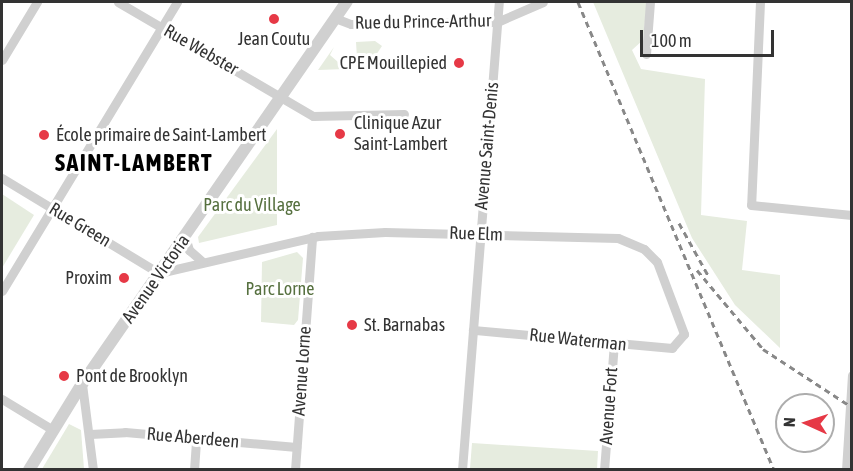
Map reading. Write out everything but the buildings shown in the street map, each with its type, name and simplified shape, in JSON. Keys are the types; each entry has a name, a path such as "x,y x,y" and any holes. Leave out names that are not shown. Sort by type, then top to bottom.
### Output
{"street":[{"path":"2,60 37,2"},
{"name":"Rue Webster","path":"118,2 313,117 404,114"},
{"path":"2,288 177,2"},
{"name":"Avenue Victoria","path":"30,470 82,384 284,100 347,2"},
{"name":"Avenue Saint-Denis","path":"462,470 499,2"},
{"name":"Rue du Prince-Arthur","path":"335,18 351,24 497,22 543,2"},
{"path":"646,54 650,2"},
{"path":"760,2 751,205 852,215"},
{"name":"Rue Green","path":"2,178 159,273"},
{"name":"Rue Elm","path":"159,273 312,237 480,234 618,238 644,249 668,285 682,325 681,344"},
{"path":"185,237 189,250 203,261"},
{"name":"Avenue Lorne","path":"295,470 312,237"},
{"name":"Rue Waterman","path":"473,330 672,348 681,344"},
{"name":"Avenue Fort","path":"604,470 614,343"},
{"path":"846,470 852,375"},
{"path":"82,384 93,470"},
{"path":"2,399 53,430"},
{"name":"Rue Aberdeen","path":"90,434 196,438 296,447"},
{"path":"194,470 196,438"}],"green space":[{"path":"593,2 647,2 643,40 632,50 641,69 705,79 701,215 747,221 742,270 780,275 780,348 735,305 692,238"},
{"path":"375,41 382,46 374,58 357,58 356,42"},
{"path":"334,47 330,55 346,69 318,70"},
{"name":"Parc du Village","path":"277,129 277,225 199,243 198,237"},
{"path":"2,194 34,215 2,268"},
{"name":"Parc Lorne","path":"297,252 303,258 298,320 294,325 261,322 262,262"},
{"path":"69,424 81,430 84,469 42,469"},
{"path":"472,443 598,451 597,469 470,469"}],"railway":[{"path":"578,2 774,470"},
{"path":"679,223 708,275"},
{"path":"697,270 763,349 852,407"}],"place":[{"name":"Jean Coutu","path":"274,19"},
{"name":"CPE Mouillepied","path":"459,63"},
{"name":"Clinique Azur Saint-Lambert","path":"340,134"},
{"name":"École primaire de Saint-Lambert","path":"44,135"},
{"name":"Proxim","path":"124,278"},
{"name":"St. Barnabas","path":"352,325"},
{"name":"Pont de Brooklyn","path":"64,376"}],"district":[{"name":"SAINT-LAMBERT","path":"134,163"}]}
